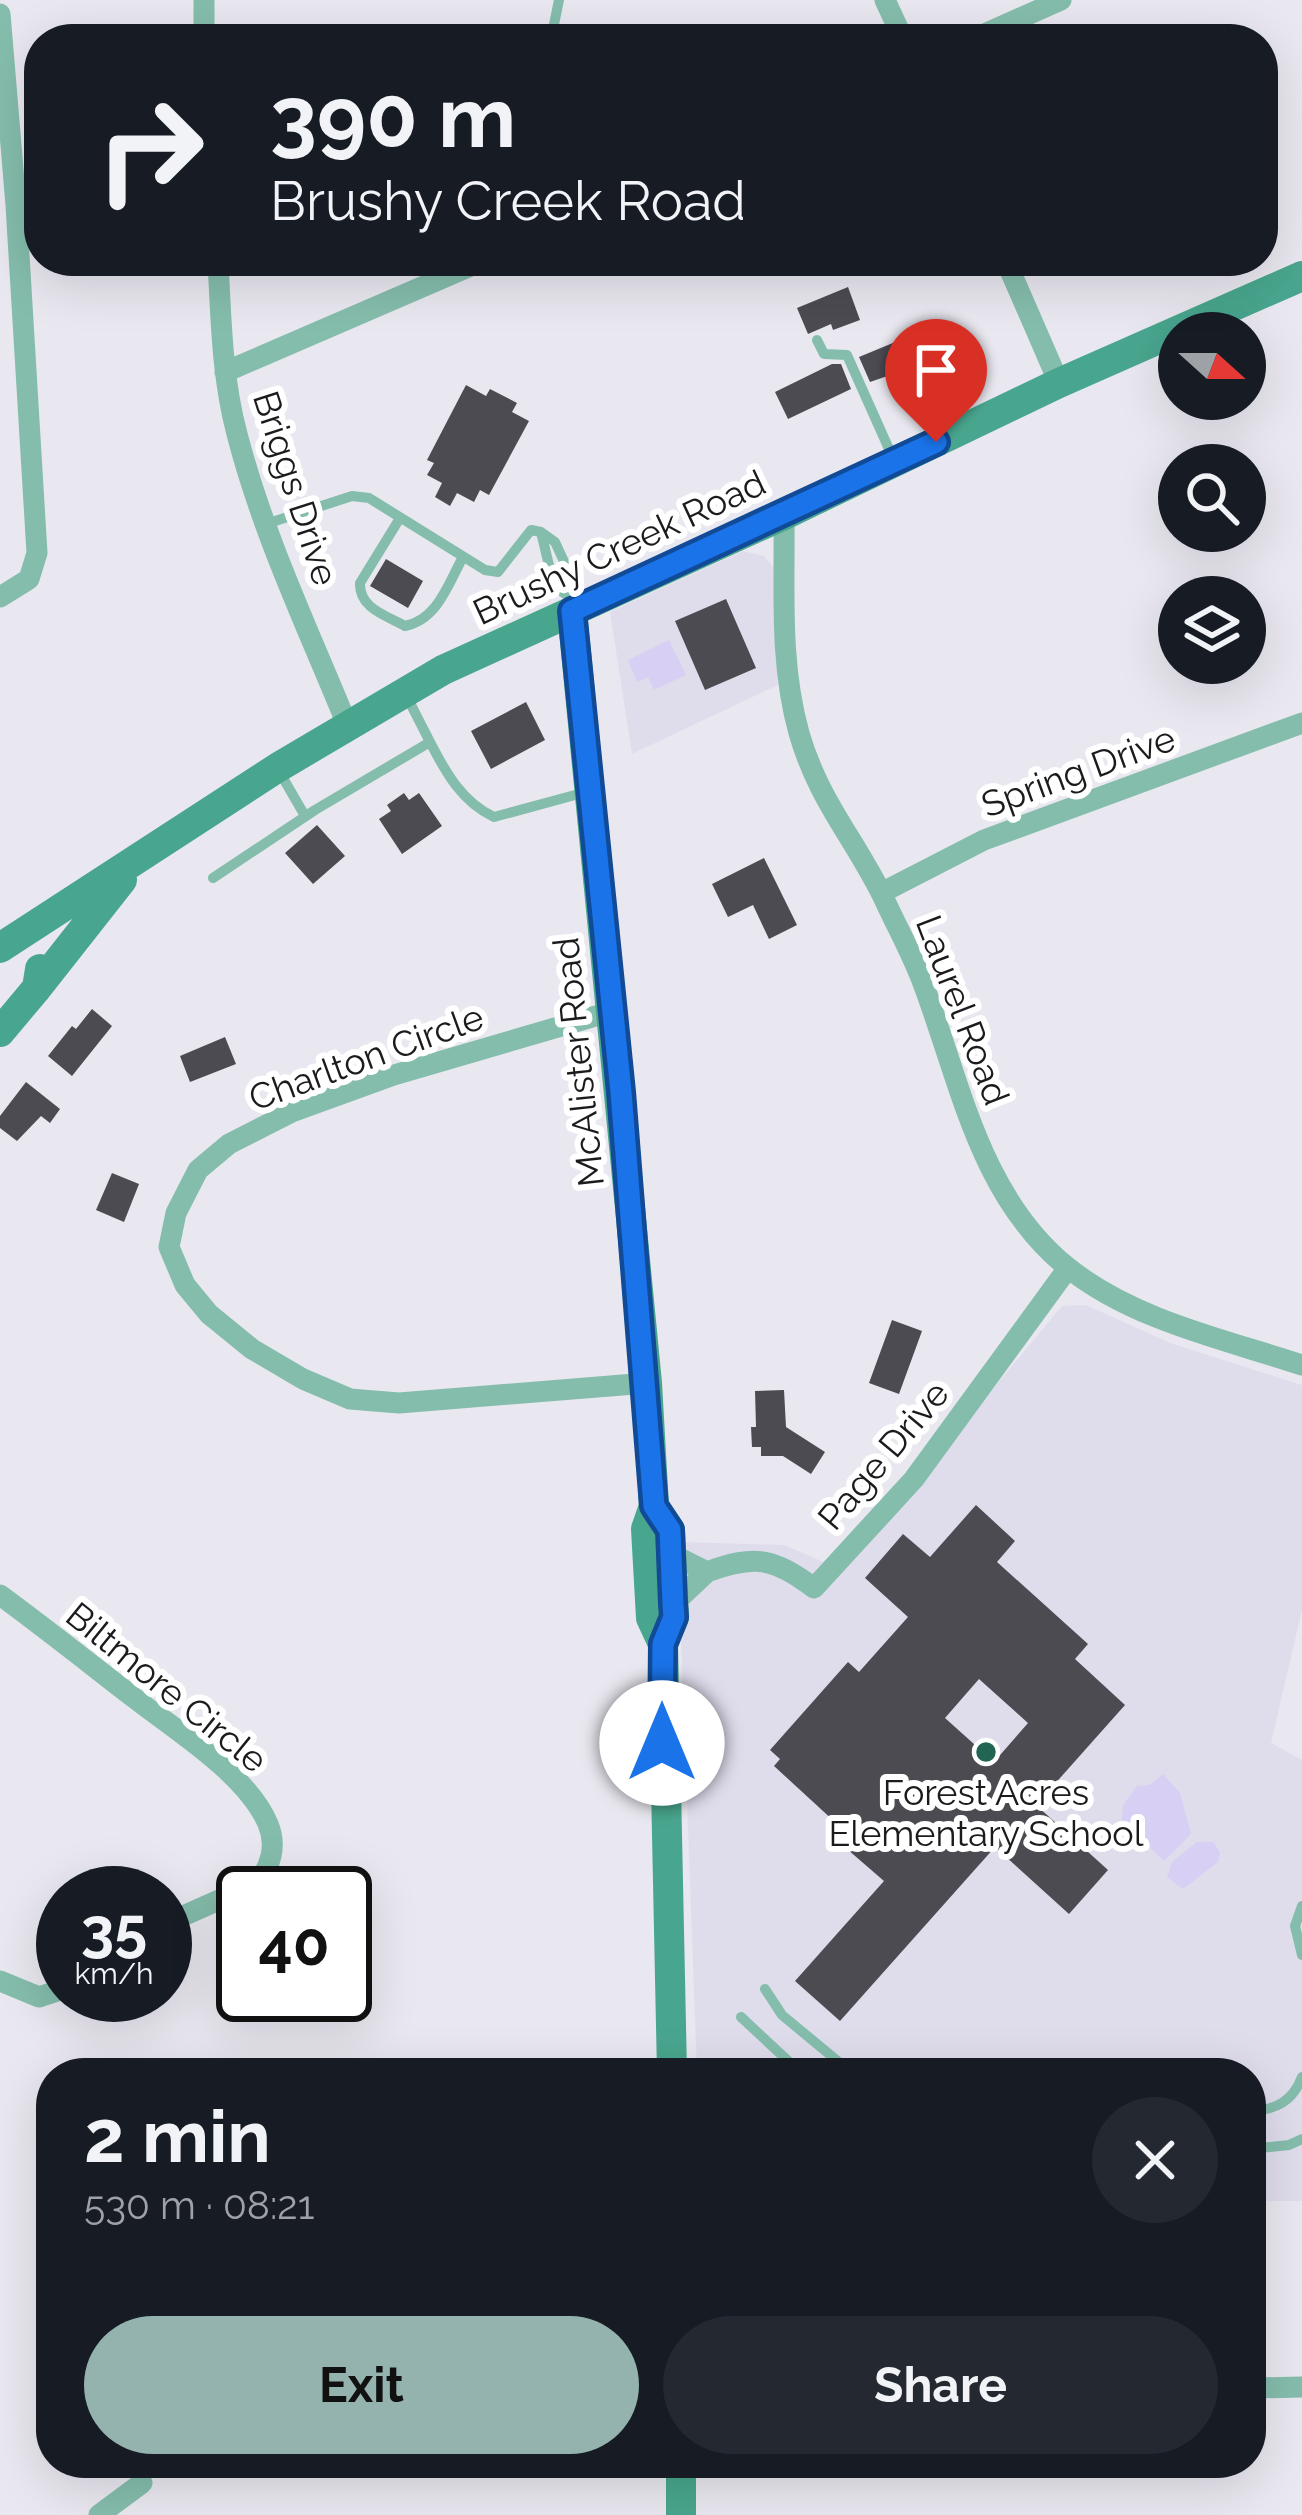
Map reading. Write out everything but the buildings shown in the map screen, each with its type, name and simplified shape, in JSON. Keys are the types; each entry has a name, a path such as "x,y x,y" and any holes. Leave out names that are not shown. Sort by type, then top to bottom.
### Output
{"street":[{"path":"1007,24 1061,0"},
{"path":"0,14 37,553 29,579 0,597"},
{"name":"Briggs Drive","path":"219,276 225,372 237,434 266,524 347,727"},
{"path":"225,372 447,276"},
{"path":"1013,276 1060,383"},
{"name":"Brushy Creek Road","path":"0,948 277,769 443,670 570,604 784,515 1060,383 1302,276"},
{"name":"Laurel Road","path":"784,515 785,672 798,730 821,795 881,893 922,981 982,1154 1002,1192 1068,1268 1168,1322 1302,1365"},
{"name":"McAlister Road","path":"570,604 646,1383 654,1506 646,1529 651,1618 663,1644"},
{"name":"Spring Drive","path":"881,893 984,840 1302,723"},
{"path":"0,1032 108,901 130,866"},
{"path":"30,930 41,954 37,988"},
{"name":"Charlton Circle","path":"613,1011 394,1075 292,1112 229,1144 198,1170 176,1213 170,1247 185,1285 209,1314 252,1349 350,1399 399,1403 646,1383"},
{"name":"Page Drive","path":"707,1572 740,1560 769,1561 814,1588 914,1479 1068,1268"},
{"name":"McAlister Road","path":"654,1506 670,1530 674,1617 663,1644 672,2058"},
{"path":"671,1554 707,1572 673,1604"},
{"name":"Biltmore Circle","path":"0,1595 202,1751 247,1791 268,1824 273,1845 268,1871 256,1883 192,1912"},
{"path":"0,1981 36,1995"},
{"path":"1266,2388 1302,2387"},
{"path":"680,2515 681,2478"},
{"path":"99,2515 142,2483"}],"lane":[{"path":"817,340 824,354 847,356 895,462"},
{"path":"266,524 352,496 369,498 485,571 498,572 531,530 541,532 555,542 573,581 570,604"},
{"path":"400,518 360,583 360,594 368,606 405,626 419,623 432,614 463,557"},
{"path":"404,693 449,780 479,810 494,817 589,791"},
{"path":"213,878 305,816 430,742"},
{"path":"277,769 305,816"},
{"path":"1302,1906 1295,1926 1302,1954"},
{"path":"764,1989 782,2014 834,2058"},
{"path":"741,2017 785,2058"},
{"path":"1266,2108 1283,2104 1297,2091 1302,2077"},
{"path":"1266,2148 1289,2146 1302,2139"}],"shaded area":[{"path":"743,551 764,556 773,567 778,685 632,754 610,612"},
{"path":"669,640 686,675 654,690 648,677 637,682 628,660"},
{"name":"Forest Acres Elementary School","path":"1086,1305 1170,1343 1302,1385 1302,1610 1271,1743 1302,1760 1302,2201 1266,2201 1266,2058 696,2058 679,1583 682,1542 784,1545 842,1570 1062,1306"},
{"path":"1163,1774 1180,1793 1191,1834 1164,1861 1122,1820 1123,1805 1137,1786 1150,1785"},
{"path":"1197,1842 1213,1842 1220,1852 1218,1862 1183,1889 1167,1877 1172,1862"}],"place":[{"name":"Forest Acres Elementary School","path":"986,1752"}],"route":[{"path":"662,1743 663,1644 674,1617 670,1530 654,1506 621,1092 572,611 936,442"}]}
